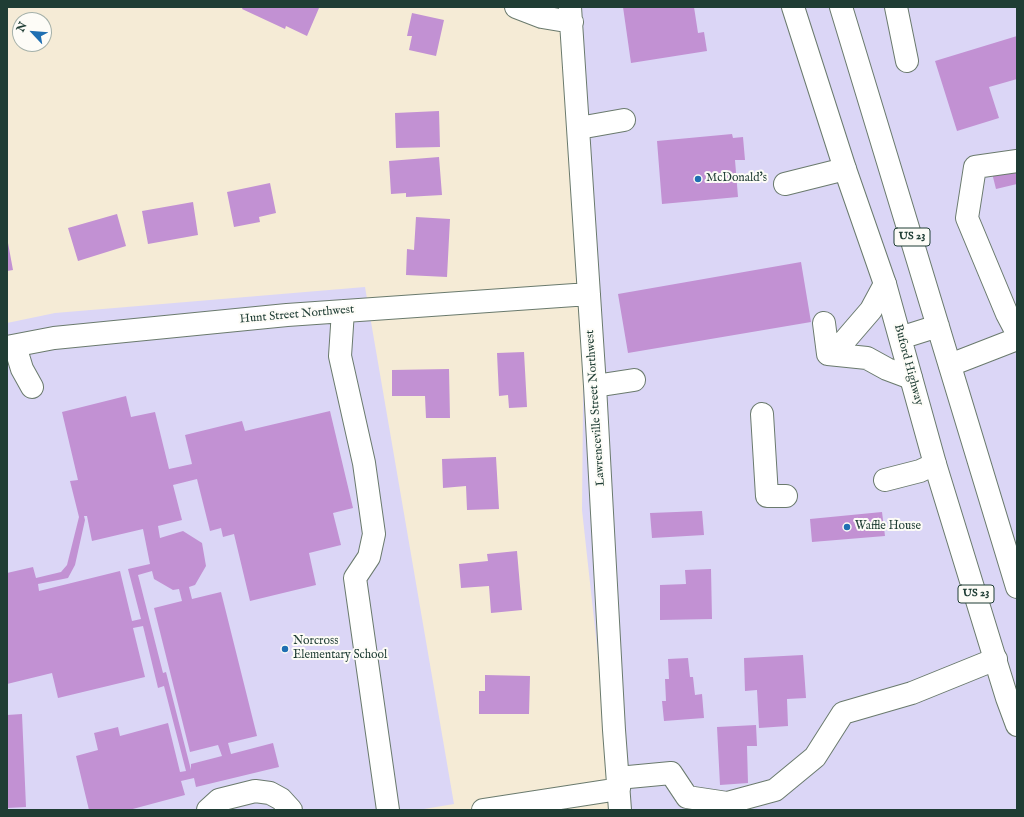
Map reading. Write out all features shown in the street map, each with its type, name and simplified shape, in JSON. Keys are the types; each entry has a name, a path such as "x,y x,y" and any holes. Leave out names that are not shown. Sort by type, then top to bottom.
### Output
{"street":[{"path":"516,7 542,17 571,14"},
{"name":"Buford Highway","path":"793,7 845,169 885,284 935,464 1007,698 1017,725"},
{"name":"US 23","path":"841,7 1017,587"},
{"path":"896,7 907,61"},
{"name":"Lawrenceville Street Northwest","path":"571,14 596,386 614,730 619,792"},
{"path":"579,128 624,120"},
{"path":"1017,161 975,167 967,218 1007,314 1017,333"},
{"path":"785,184 845,169"},
{"path":"828,354 840,346 871,310 885,284"},
{"name":"Hunt Street Northwest","path":"11,346 54,338 287,315 589,294"},
{"path":"343,311 340,356 364,463 374,534 369,557 355,578 388,810"},
{"path":"824,323 828,354"},
{"path":"900,338 938,326"},
{"path":"950,365 1017,339"},
{"path":"11,346 32,387"},
{"path":"828,354 867,358 887,369 912,378"},
{"path":"596,386 634,380"},
{"path":"762,414 767,496 786,496"},
{"path":"885,480 920,471 935,464"},
{"path":"483,810 619,792 671,773 687,797 727,803 775,790 815,757 843,713 912,693 996,659"},
{"path":"208,810 219,800 255,790 270,793 281,799 291,810"}],"shaded area":[{"path":"536,7 1017,7 1017,810 615,810 582,510 585,200 571,14"},
{"path":"365,287 454,804 418,810 7,810 7,323 55,313"}],"building":[{"path":"243,7 319,8 307,36 286,26 285,29 242,9"},
{"path":"623,7 694,7 698,33 704,32 707,51 631,63"},
{"path":"412,13 444,20 436,56 409,50 412,36 407,36"},
{"path":"1017,36 1017,79 989,87 999,118 957,131 935,61"},
{"path":"439,111 440,147 396,148 395,113"},
{"name":"McDonald's","path":"732,134 733,138 743,137 745,160 735,160 738,197 662,204 657,141"},
{"path":"439,157 442,195 406,197 406,193 391,194 389,161"},
{"path":"1017,164 1017,184 996,189 991,169"},
{"path":"270,183 276,213 259,217 260,222 234,227 227,192"},
{"path":"193,202 198,235 148,244 142,211"},
{"path":"117,214 126,246 78,261 68,228"},
{"path":"416,217 450,219 447,277 406,275 407,249 414,250"},
{"path":"8,243 13,270 7,271 7,244"},
{"path":"801,262 811,322 628,353 618,294"},
{"path":"524,352 527,407 509,408 508,395 499,396 497,353"},
{"path":"449,369 450,418 426,418 425,396 392,396 392,370"},
{"path":"126,396 131,417 155,412 169,469 192,464 185,435 242,421 245,431 330,411 353,508 333,513 341,545 309,553 316,585 250,601 234,534 223,537 221,528 210,531 197,479 173,485 182,520 158,526 160,538 183,531 202,543 206,566 195,585 189,587 192,599 221,592 257,736 228,743 231,754 273,743 279,767 196,787 194,778 181,781 185,795 129,810 89,810 76,756 98,750 94,733 118,727 120,736 168,723 180,772 186,771 164,686 158,688 143,626 133,628 145,677 58,698 52,673 7,684 7,573 33,567 36,578 61,572 67,565 79,517 70,481 78,480 62,412","holes":["84,516 87,516 92,541 143,529 150,564 128,569 141,619 132,621 120,571 39,591 38,584 68,578 75,565 85,520","152,571 154,579 173,590 179,589 182,601 154,608 190,752 218,745 222,756 191,764 191,770 166,672 163,673 138,575"]},
{"path":"496,457 499,509 467,510 466,486 443,488 442,459"},
{"path":"702,511 704,535 652,538 650,513"},
{"name":"Waffle House","path":"882,512 885,536 812,542 810,519"},
{"path":"517,551 522,610 491,613 489,586 461,588 459,564 488,561 487,554"},
{"path":"711,569 712,619 660,620 660,585 686,584 685,570"},
{"path":"803,655 806,698 787,699 788,726 759,728 757,690 745,691 744,658"},
{"path":"688,658 690,677 693,677 695,695 702,694 704,718 664,721 662,701 666,701 665,679 669,679 668,659"},
{"path":"485,675 530,676 529,714 479,714 479,691 485,691"},
{"path":"22,714 26,807 7,808 7,715"},
{"path":"756,725 757,746 747,746 748,783 720,785 717,727"}],"place":[{"name":"McDonald's","path":"698,179"},
{"name":"Waffle House","path":"847,527"},
{"name":"Norcross Elementary School","path":"285,649"}]}
